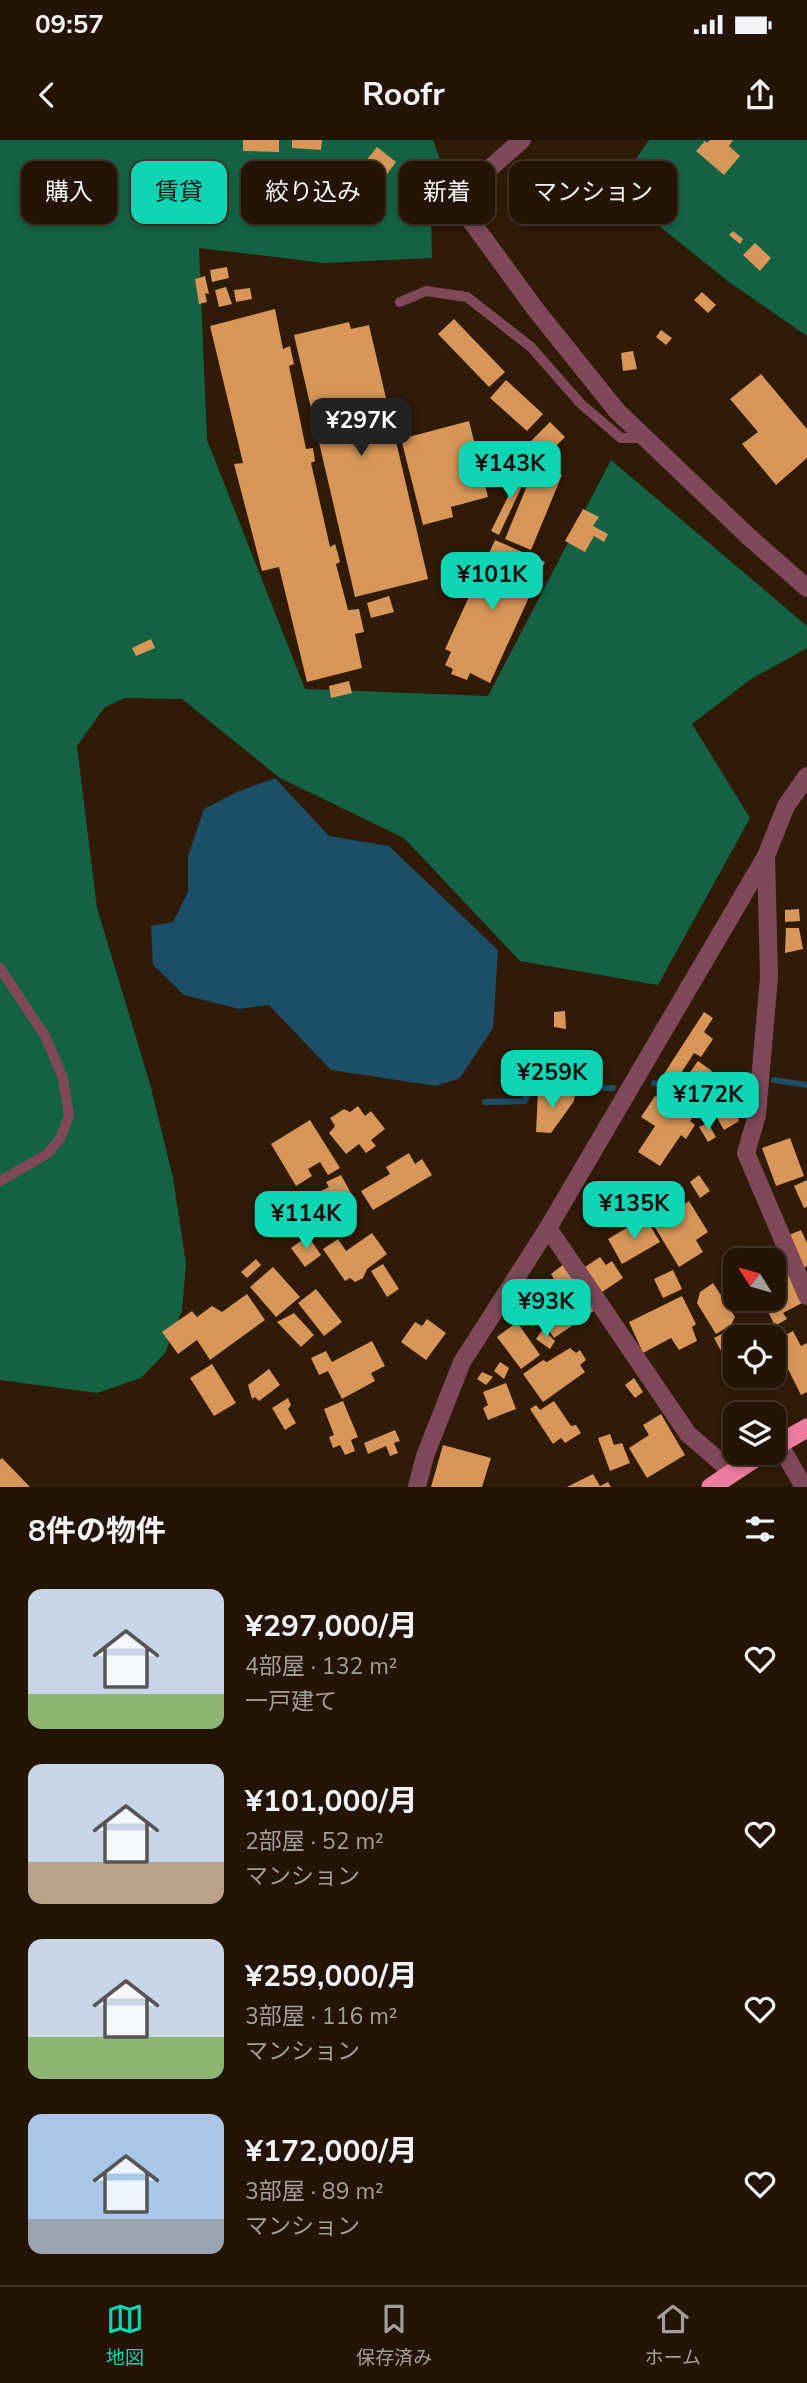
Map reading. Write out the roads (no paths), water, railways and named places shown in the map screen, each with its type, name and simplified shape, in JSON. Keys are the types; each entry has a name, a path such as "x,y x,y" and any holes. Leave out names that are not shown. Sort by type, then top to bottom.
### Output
{"highway":[{"path":"786,1440 807,1428"},
{"path":"711,1487 744,1465"}],"street":[{"path":"522,140 454,199 536,310 617,411 748,537 807,588"},
{"path":"417,1487 425,1456 463,1362 548,1228 766,856 786,806 807,776"},
{"path":"766,856 769,977 757,1115 746,1153 807,1296"},
{"path":"548,1228 688,1434 731,1471 737,1469"},
{"path":"786,1465 804,1487"}],"lane":[{"path":"400,302 426,291 467,297 531,347 581,404 621,438 645,438"},
{"path":"0,968 45,1036 63,1078 69,1116 60,1139 47,1154 0,1181"}],"water":[{"path":"275,778 329,836 389,846 498,950 493,1028 460,1078 436,1086 331,1070 269,1005 239,1009 184,995 153,965 151,926 173,922 188,892 188,856 204,809 237,792"}],"waterway":[{"path":"654,1083 694,1099 741,1079"},
{"path":"774,1080 807,1085"},
{"path":"485,1102 525,1101 530,1087 613,1088"}]}
